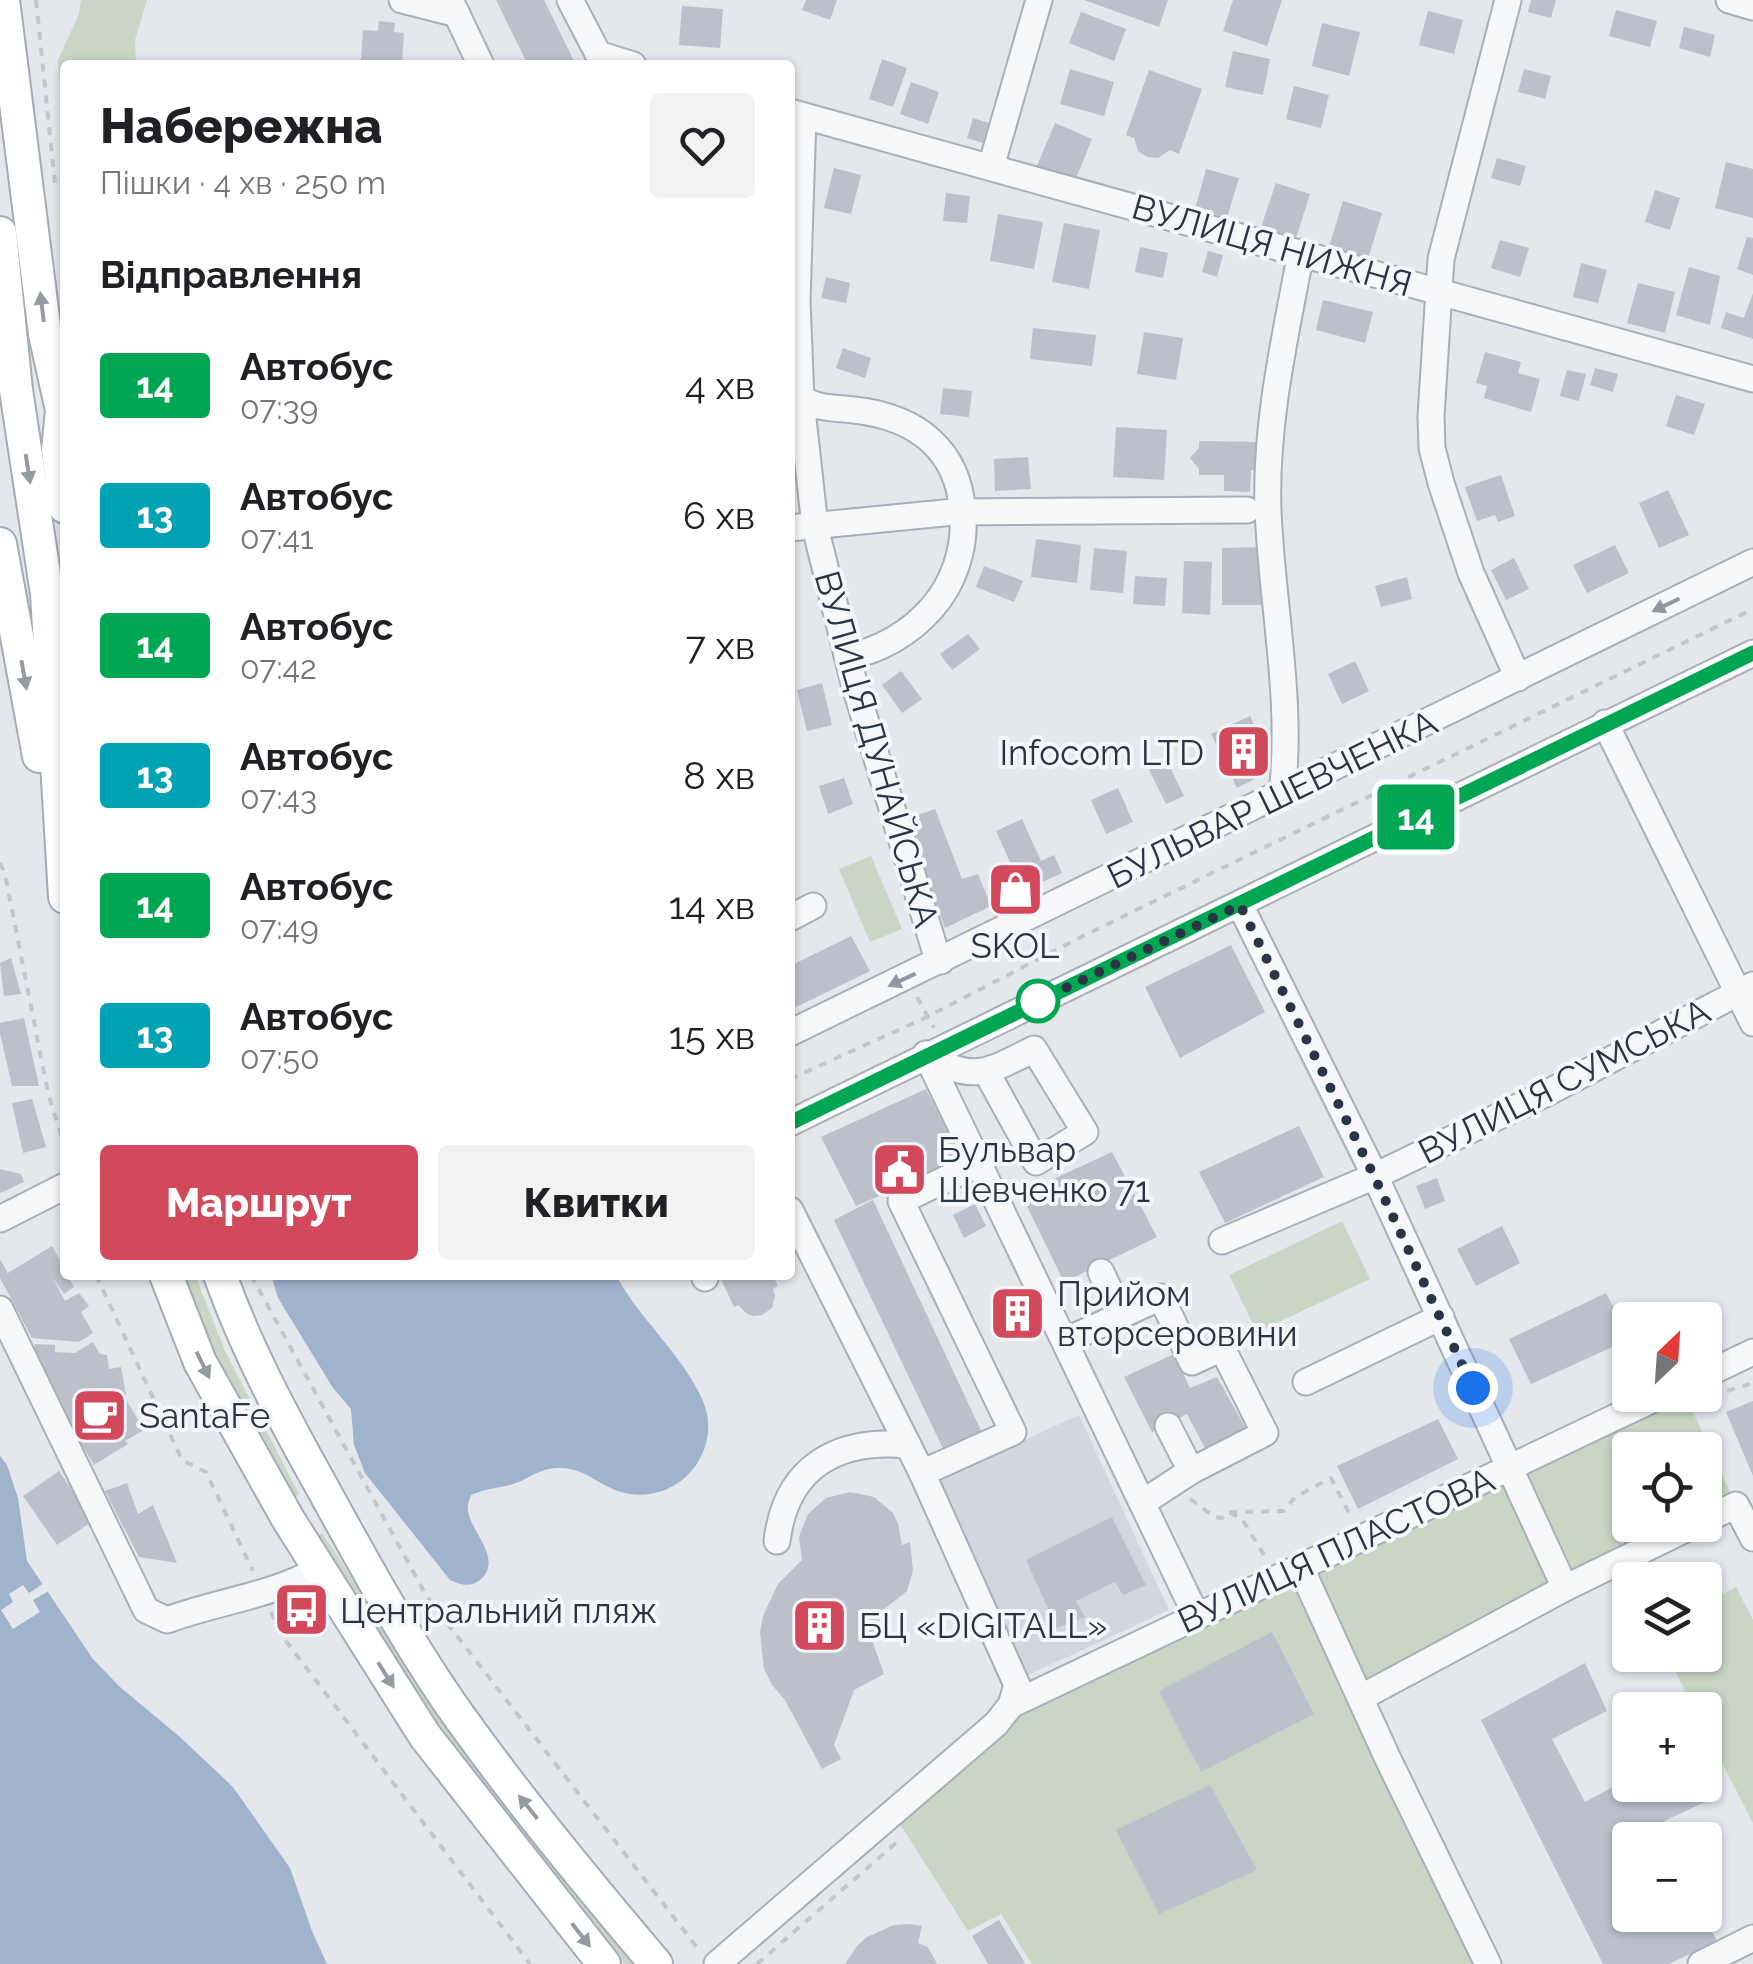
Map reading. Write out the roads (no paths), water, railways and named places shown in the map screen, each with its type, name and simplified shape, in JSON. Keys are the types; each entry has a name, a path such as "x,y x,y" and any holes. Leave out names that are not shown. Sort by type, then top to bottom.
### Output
{"main road":[{"path":"3,0 45,334 60,397"},
{"path":"0,234 16,390 48,594 60,809"},
{"path":"16,390 60,409"},
{"path":"60,434 60,466"},
{"path":"0,544 60,872"},
{"path":"168,1280 200,1362 275,1496 425,1736 604,1964"},
{"path":"222,1280 230,1305 312,1468 390,1609 448,1700 506,1779 656,1964"},
{"path":"275,1496 291,1503 299,1500 308,1486 312,1468"},
{"path":"312,1558 312,1532 320,1526 327,1525 348,1535"}],"street":[{"path":"402,0 453,7 480,60"},
{"path":"570,0 601,60"},
{"path":"991,166 1038,0"},
{"path":"1508,0 1441,259 1432,448 1471,573 1518,678"},
{"path":"1729,0 1753,6"},
{"name":"ВУЛИЦЯ НИЖНЯ","path":"797,114 1753,379"},
{"name":"ВУЛИЦЯ ДУНАЙСЬКА","path":"797,114 796,392 802,528 848,656 941,961"},
{"path":"1282,794 1287,748 1268,510 1270,420 1301,252"},
{"path":"796,392 812,405 872,413 908,426 940,446 950,464 963,512 956,566 936,604 906,632 848,656"},
{"path":"802,528 963,512 1246,510"},
{"name":"БУЛЬВАР ШЕВЧЕНКА","path":"795,1031 1753,562"},
{"path":"795,1120 931,1043 1240,905 1753,653"},
{"path":"1606,723 1746,988 1753,1023"},
{"path":"1240,905 1374,1176 1565,1588"},
{"name":"ВУЛИЦЯ СУМСЬКА","path":"1222,1241 1374,1176 1549,1092 1746,988"},
{"path":"931,1043 949,1069 986,1073"},
{"path":"931,1043 979,1163 1196,1615"},
{"path":"922,1473 1014,1432 901,1201 979,1163"},
{"path":"0,1219 60,1189"},
{"path":"795,1220 922,1473 1014,1695"},
{"path":"1101,1272 1121,1315"},
{"path":"1065,1341 1161,1297 1192,1362 1222,1348 1266,1433 1181,1477 1142,1503"},
{"path":"0,1309 146,1610 167,1620 197,1608 289,1586 312,1558"},
{"path":"1306,1382 1441,1317"},
{"path":"1722,1366 1753,1352"},
{"name":"ВУЛИЦЯ ПЛАСТОВА","path":"711,1960 946,1770 996,1724 1014,1695 1196,1615 1627,1412"},
{"path":"1168,1426 1181,1477"},
{"path":"777,1541 784,1506 803,1476 816,1464 831,1454 865,1444 908,1445"},
{"path":"1722,1512 1736,1505 1753,1538"},
{"path":"1362,1697 1659,1542"},
{"path":"1300,1566 1388,1760 1488,1964"},
{"path":"1701,1964 1750,1948"}],"water":[{"path":"273,1280 619,1280 695,1384 707,1416 703,1453 685,1478 666,1490 644,1495 621,1492 576,1470 558,1468 471,1495 470,1519 489,1563 477,1582 454,1582 365,1473 354,1445 351,1409 333,1388 278,1298"},
{"path":"0,1456 18,1498 27,1561 93,1659 233,1787 290,1868 327,1964 0,1964"}],"place":[{"name":"Infocom LTD","path":"1243,752"},
{"name":"SKOL","path":"1015,889"},
{"name":"Бульвар Шевченко 71","path":"899,1169"},
{"name":"Прийом вторсеровини","path":"1018,1313"},
{"name":"SantaFe","path":"100,1415"},
{"name":"Центральний пляж","path":"301,1610"},
{"name":"БЦ «DIGITALL»","path":"820,1625"}]}
